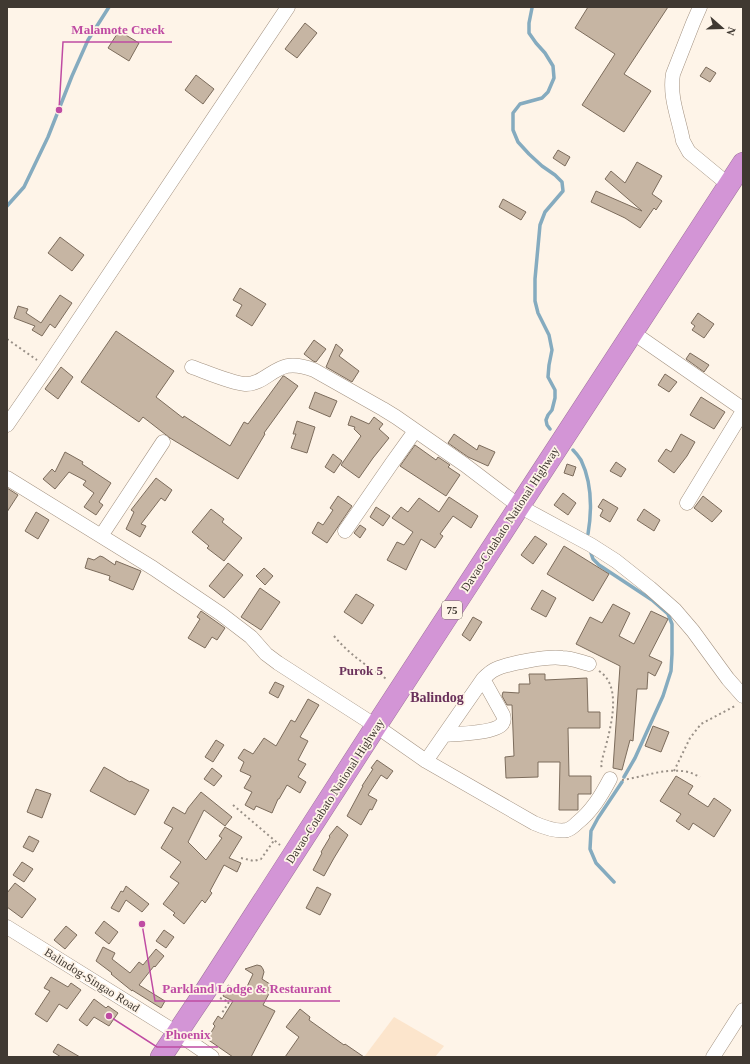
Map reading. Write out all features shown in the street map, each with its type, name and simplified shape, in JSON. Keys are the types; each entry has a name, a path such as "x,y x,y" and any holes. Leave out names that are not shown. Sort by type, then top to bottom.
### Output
{"highway":[{"name":"Davao-Cotabato National Highway","path":"161,1057 743,163"}],"street":[{"path":"7,425 288,7"},
{"path":"700,7 673,74 672,93 685,146 689,152 729,185"},
{"path":"632,332 743,410 687,503"},
{"path":"192,367 245,384 253,383 286,366 296,365 306,367 383,409 465,464 519,506 591,545 616,561 650,588 675,610 693,631 728,679 740,700"},
{"path":"345,531 415,431"},
{"path":"101,536 163,442"},
{"path":"7,478 153,568 221,614 251,637 266,654 282,667 376,726 426,762 534,823 556,830 567,830 573,827 593,808 610,779"},
{"path":"426,762 483,679 493,671 500,668 552,657 575,660 590,664"},
{"path":"444,735 488,730 496,728 502,724 504,720 503,715 483,679"},
{"name":"Balindog-Singao Road","path":"7,927 177,1033 212,1057"},
{"path":"713,1057 743,1010"}],"path":[{"path":"7,339 47,367"},
{"path":"334,636 346,650 364,664 401,687"},
{"path":"590,664 603,673 609,680 612,688 613,708 601,764 601,769 603,772 610,779 616,780 637,778 654,773 674,771 687,772 700,777"},
{"path":"674,771 690,738 701,724 740,700"},
{"path":"233,805 293,856"},
{"path":"241,858 254,861 261,859 274,839"},
{"path":"206,990 229,1002 222,1013"}],"shaded area":[{"path":"394,1017 444,1046 435,1057 364,1057"}],"building":[{"path":"588,7 668,7 624,74 651,91 624,132 582,105 615,54 575,28"},
{"path":"305,23 317,33 297,58 285,49"},
{"path":"119,31 139,43 129,61 108,48"},
{"path":"706,67 716,73 710,82 700,76"},
{"path":"196,75 214,89 203,104 185,90"},
{"path":"558,150 570,157 565,166 553,158"},
{"path":"637,162 662,176 652,194 662,201 656,210 654,208 640,228 625,218 591,202 596,191 642,211 605,179 611,171 625,183"},
{"path":"503,199 526,212 521,220 499,207"},
{"path":"60,237 84,255 72,271 48,253"},
{"path":"240,288 266,304 252,326 236,316 242,305 233,300"},
{"path":"60,295 72,303 55,328 50,324 42,336 32,330 35,326 14,318 18,306 28,309 26,313 41,323"},
{"path":"698,313 714,324 704,338 692,330 695,326 691,323"},
{"path":"116,331 174,371 156,397 183,418 184,416 230,446 244,422 248,424 283,376 298,386 264,433 265,434 238,479 170,438 143,417 139,422 81,382"},
{"path":"314,340 326,349 316,362 304,354"},
{"path":"336,344 343,350 339,356 359,371 352,382 326,367"},
{"path":"690,353 709,365 704,372 686,359"},
{"path":"61,367 73,377 58,399 45,389"},
{"path":"665,374 677,382 669,392 658,385"},
{"path":"315,392 337,401 330,417 309,408"},
{"path":"701,397 725,412 714,429 690,415"},
{"path":"351,416 369,424 374,417 383,424 379,429 389,438 359,478 341,465 361,436 354,429 355,427 348,425"},
{"path":"297,421 315,427 307,453 291,448 296,434 293,434"},
{"path":"454,434 477,450 479,445 495,452 488,466 468,457 448,443"},
{"path":"681,434 695,442 687,456 674,473 658,461 666,449 671,452"},
{"path":"415,445 436,460 438,457 450,465 448,467 460,475 446,496 400,466"},
{"path":"65,452 83,462 82,464 111,483 99,502 103,505 96,515 84,507 94,493 83,485 86,481 69,472 55,489 43,479 52,469 55,472"},
{"path":"333,454 342,461 334,473 325,467"},
{"path":"616,462 626,469 621,477 610,471"},
{"path":"567,464 576,467 573,476 564,473"},
{"path":"156,478 172,490 165,501 161,498 141,524 146,526 140,537 126,529 134,512 131,510"},
{"path":"7,488 18,495 7,512"},
{"path":"563,493 576,503 568,515 554,505"},
{"path":"338,496 352,506 327,543 312,533 318,522 323,525 333,510 330,508"},
{"path":"703,496 722,511 712,522 694,508"},
{"path":"449,497 478,516 471,528 453,516 440,534 443,536 435,548 421,539 406,570 387,560 397,542 404,545 413,532 392,518 401,507 408,512 419,498 439,512"},
{"path":"603,499 618,508 610,522 600,516 603,510 598,507"},
{"path":"376,507 390,516 383,526 370,517"},
{"path":"211,509 224,519 222,522 242,538 224,561 207,548 209,546 192,532"},
{"path":"644,509 660,520 654,531 637,520"},
{"path":"36,512 49,520 38,539 25,531"},
{"path":"360,525 366,529 360,538 354,533"},
{"path":"535,536 547,544 533,564 521,555"},
{"path":"564,546 609,574 593,601 547,574"},
{"path":"100,556 115,565 116,561 141,571 133,590 109,580 110,576 85,568 88,558 94,560"},
{"path":"228,563 243,575 224,598 209,586"},
{"path":"264,568 273,576 265,585 256,576"},
{"path":"260,588 280,602 261,630 241,617"},
{"path":"542,590 556,598 546,617 531,609"},
{"path":"356,594 374,605 362,624 344,612"},
{"path":"613,604 630,613 619,636 634,644 651,611 668,619 649,656 662,662 655,676 648,672 647,689 637,689 633,741 630,740 622,770 613,768 620,666 576,644 590,617 602,623"},
{"path":"201,611 225,628 217,640 212,637 205,648 188,638 200,619 197,617"},
{"path":"473,617 482,622 470,641 462,635"},
{"path":"529,674 545,674 545,680 587,678 588,712 600,712 600,728 568,728 569,776 591,776 591,794 578,794 578,810 559,810 560,762 538,762 538,777 506,778 505,757 514,756 512,705 507,705 502,696 503,692 519,693 519,684 530,684"},
{"path":"275,682 284,686 278,698 269,693"},
{"path":"308,699 319,705 300,737 308,741 298,760 306,764 298,777 306,782 300,793 287,785 278,799 272,813 256,806 254,810 245,805 252,792 244,788 251,776 240,771 244,762 238,758 244,749 253,754 264,738 276,746 291,720 295,722"},
{"path":"653,726 669,732 661,752 645,746"},
{"path":"216,740 224,745 213,762 205,757"},
{"path":"377,760 393,771 387,779 381,775 368,795 377,800 361,825 347,816 362,786 373,769 371,768"},
{"path":"104,767 130,782 131,781 149,790 135,815 90,791"},
{"path":"212,768 222,776 214,786 204,779"},
{"path":"676,776 693,786 688,794 708,807 714,798 731,810 714,837 693,823 689,830 676,821 681,814 660,801"},
{"path":"36,789 51,794 42,818 27,812"},
{"path":"201,792 232,817 225,826 204,810 188,842 206,860 222,838 219,836 225,827 242,837 229,858 241,863 237,872 224,865 210,891 212,893 205,903 202,900 184,924 173,915 175,913 163,904 179,883 170,877 181,862 161,848 173,828 164,823 173,807 185,814"},
{"path":"337,826 348,835 324,876 313,870 330,837 329,836"},
{"path":"29,836 39,841 33,852 23,847"},
{"path":"22,862 33,869 24,882 13,875"},
{"path":"15,883 36,899 22,918 7,907 7,893"},
{"path":"126,886 149,904 142,912 126,900 119,912 111,908 121,891 123,892"},
{"path":"317,887 331,894 320,915 306,908"},
{"path":"104,921 118,932 109,944 95,933"},
{"path":"66,926 77,935 65,949 54,940"},
{"path":"164,930 174,937 166,948 156,941"},
{"path":"103,947 115,953 112,959 130,973 139,962 143,965 156,949 164,956 139,985 165,1001 161,1008 132,991 96,961"},
{"path":"257,965 261,966 263,969 264,972 262,979 273,986 263,1005 275,1011 251,1057 233,1057 207,1039 215,1026 213,1024 218,1016 222,1019 233,1001 223,996 228,985 244,993 253,974 245,969"},
{"path":"51,977 68,987 71,983 81,990 67,1009 59,1004 47,1022 35,1014 50,991 44,988"},
{"path":"94,999 106,1008 108,1006 118,1013 109,1026 94,1017 87,1026 79,1020"},
{"path":"300,1009 310,1017 309,1020 344,1045 345,1044 364,1057 285,1057 299,1037 286,1027"},
{"path":"58,1044 80,1057 61,1057 53,1052"}],"waterway":[{"path":"7,206 24,187 48,137 88,40 109,7"},
{"path":"532,8 529,33 553,66 554,78 548,92 542,98 520,104 513,113 513,130 518,142 529,154 562,182 563,191 545,212 540,225 535,279 535,301 538,313 549,335 552,350 548,377 555,390 555,398 552,410 546,420 550,429"},
{"path":"573,450 581,460 585,469 589,487 590,516 588,534"},
{"path":"591,553 593,559 599,565 652,600 668,614 672,624 671,671 663,696 635,758 624,777"},
{"path":"614,882 596,863 590,849 591,831 622,782"}],"place":[{"name":"Malamote Creek","path":"59,110"},
{"name":"Parkland Lodge & Restaurant","path":"142,924"},
{"name":"Phoenix","path":"109,1016"}],"district":[{"name":"Purok 5","path":"361,670"},
{"name":"Balindog","path":"437,697"}]}
